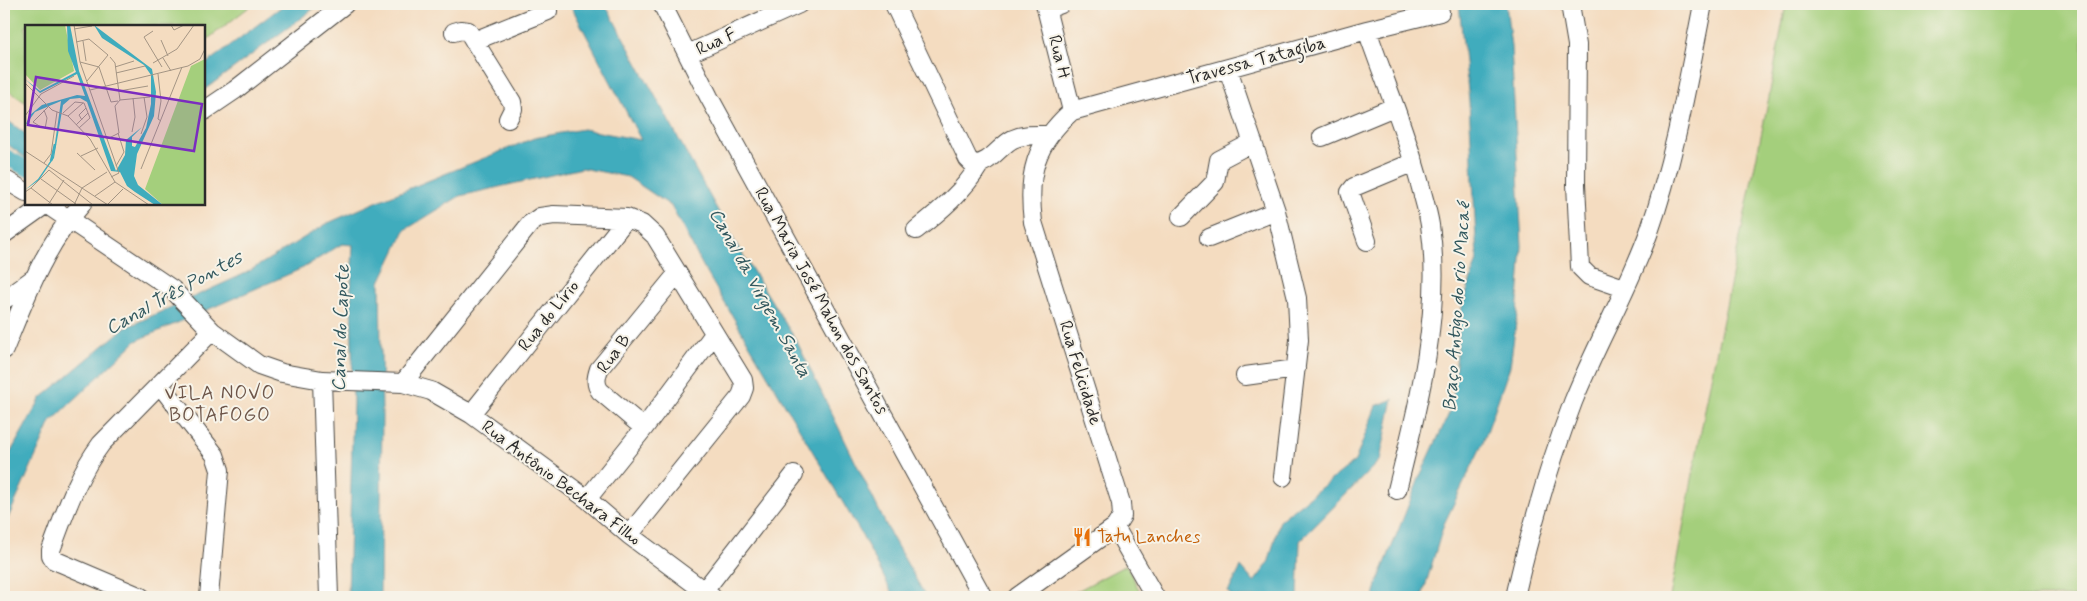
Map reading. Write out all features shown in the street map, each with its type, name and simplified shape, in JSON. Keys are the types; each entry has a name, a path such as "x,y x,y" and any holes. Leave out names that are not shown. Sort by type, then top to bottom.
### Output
{"street":[{"path":"205,110 235,90 345,4"},
{"name":"Rua Maria José Mahon dos Santos","path":"662,4 982,597"},
{"name":"Rua F","path":"688,54 799,4"},
{"path":"894,4 968,159 973,164 980,164"},
{"path":"1570,4 1577,45 1576,184 1580,267 1589,276 1624,288"},
{"path":"1515,597 1544,483 1574,401 1648,234 1663,190 1684,103 1703,4"},
{"name":"Rua H","path":"1051,5 1072,111"},
{"path":"474,41 548,11"},
{"name":"Travessa Tatagiba","path":"1072,111 1367,30 1440,12"},
{"path":"1367,30 1414,162 1430,223 1434,264 1425,366 1417,413 1397,490"},
{"path":"454,32 468,31 512,102 513,109 508,119"},
{"path":"1228,69 1276,211 1297,298 1300,340 1284,477"},
{"path":"1322,137 1394,107"},
{"name":"Rua Felicidade","path":"1072,111 1049,135 1039,155 1032,175 1030,196 1033,222 1121,503 1122,516 1115,527"},
{"path":"916,230 940,211 973,176 980,164 1012,140 1022,136 1049,135"},
{"path":"1181,217 1215,182 1219,160 1253,142"},
{"path":"1367,240 1350,192 1354,187 1414,162"},
{"path":"4,179 25,191"},
{"path":"4,234 45,205"},
{"name":"Rua Antônio Bechara Filho","path":"48,205 174,291 212,331 260,365 282,373 329,380 402,383 431,391 471,414 587,499 629,535 708,594"},
{"path":"4,350 34,278 69,218 81,205"},
{"path":"1210,238 1276,211"},
{"path":"402,383 530,224 540,217 554,215 627,218 642,224 655,236 743,380 744,388 741,396 629,535"},
{"name":"Rua do Lírio","path":"471,414 627,218"},
{"name":"Rua B","path":"644,428 600,391 597,386 596,376 677,274"},
{"path":"4,300 34,278"},
{"path":"141,597 54,560 51,550 77,483 88,462 101,444 212,331"},
{"path":"587,499 644,428 714,334"},
{"path":"1245,376 1296,369"},
{"path":"329,380 329,597"},
{"path":"160,385 215,455 220,470 209,597"},
{"path":"708,594 794,474"},
{"path":"1017,597 1115,527 1155,597"}],"green space":[{"path":"4,4 253,4 205,41 205,25 25,25 25,102 4,87"},
{"path":"1786,4 2083,4 2083,597 1670,597 1711,378 1769,97"},
{"path":"1126,565 1143,597 1066,597"}],"water":[{"path":"285,4 320,4 205,89 205,64"},
{"name":"Canal da Virgem Santa","path":"570,4 605,4 735,242 797,342 891,535 926,597 894,597 862,535 704,268 671,206 628,177 582,168 460,196 405,230 380,282 382,415 380,597 348,597 353,402 351,288 353,245 342,244 303,268 136,341 51,422 4,527 4,464 41,398 123,329 246,273 328,223 534,138 583,129 641,140"},
{"path":"1459,4 1506,4 1511,47 1522,246 1517,315 1510,366 1483,443 1444,524 1422,597 1374,597 1378,581 1420,476 1452,407 1461,310 1477,260 1469,101"},
{"path":"4,118 25,133 25,157 4,142"},
{"path":"1393,399 1380,460 1300,541 1298,597 1232,597 1228,592 1241,567 1254,582 1268,564 1280,520 1355,461 1376,406"}],"waterway":[{"path":"4,156 25,167"}],"place":[{"name":"Tatu Lanches","path":"1082,537"}],"district":[{"name":"VILA NOVO BOTAFOGO","path":"220,404"}],"water label":[{"name":"Canal Três Pontes","path":"174,293"},
{"name":"Braço Antigo do rio Macaé","path":"1457,307"},
{"name":"Canal do Capote","path":"341,328"}]}
